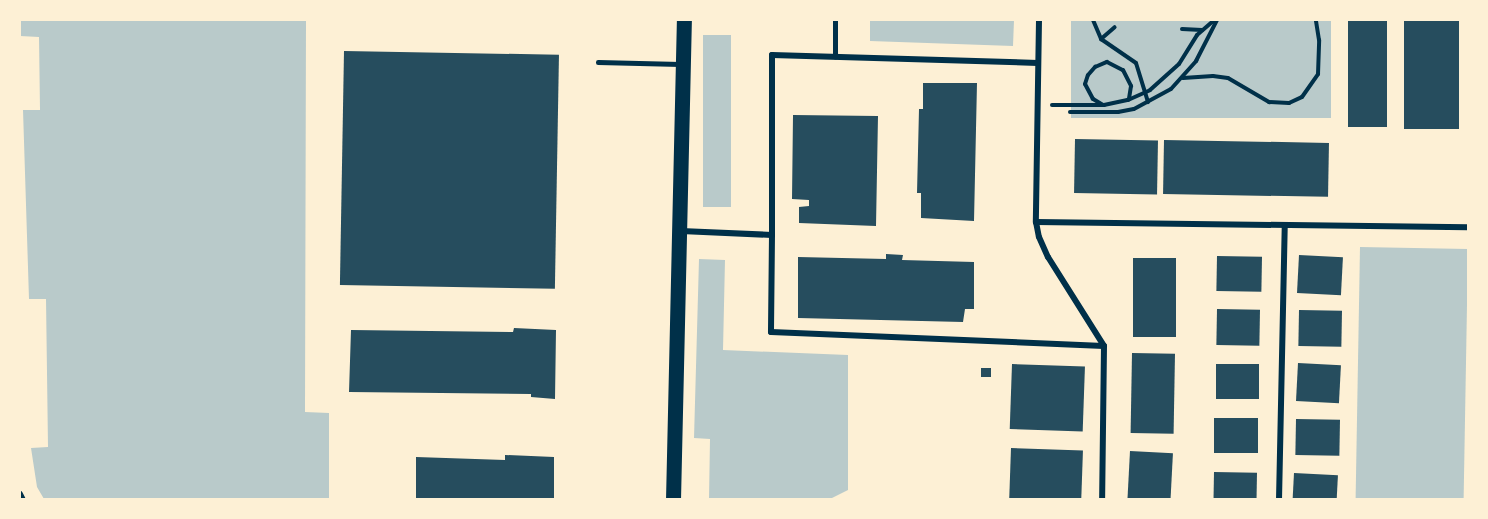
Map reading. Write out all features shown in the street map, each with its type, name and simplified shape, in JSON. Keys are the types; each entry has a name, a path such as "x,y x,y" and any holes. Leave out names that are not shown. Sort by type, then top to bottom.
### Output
{"main road":[{"path":"673,500 684,20"}],"street":[{"path":"1039,20 1036,222 1039,237 1048,257 1104,346 1102,500"},
{"path":"1038,63 772,55 771,332 1104,346"},
{"path":"1036,222 1468,227"},
{"path":"1279,500 1285,225"},
{"path":"678,231 772,235"},
{"path":"20,494 23,500"}],"lane":[{"path":"835,57 836,20"},
{"path":"598,62 683,64"}],"path":[{"path":"1093,20 1101,39 1136,63 1148,102"},
{"path":"1070,105 1104,105 1128,100 1145,92 1164,80 1179,64 1202,30 1215,20"},
{"path":"1070,112 1118,112 1134,109 1171,89 1183,78 1207,43 1215,20"},
{"path":"1183,78 1213,76 1228,78 1269,102 1289,103 1302,97 1318,74 1319,40 1316,20"},
{"path":"1101,39 1115,27"},
{"path":"1182,29 1202,30"},
{"path":"1104,105 1093,99 1085,84 1088,75 1095,67 1107,62 1123,70 1131,86 1128,100"}],"shaded area":[{"path":"20,20 306,20 305,412 329,413 329,499 44,499 37,487 31,448 48,447 46,299 29,299 23,110 40,110 39,37 20,36"},
{"path":"870,20 1014,20 1013,46 870,41"},
{"path":"1071,20 1331,20 1331,118 1071,118"},
{"path":"703,35 731,35 731,207 703,207"},
{"path":"1360,247 1468,249 1464,500 1356,499"},
{"path":"699,259 725,260 723,350 848,355 848,490 830,499 709,499 710,439 694,438"}],"building":[{"path":"1348,20 1387,20 1387,127 1348,127"},
{"path":"1404,20 1459,20 1459,129 1404,129"},
{"path":"344,51 559,55 555,289 340,285"},
{"path":"923,83 977,83 974,221 921,218 921,193 917,193 919,109 923,109"},
{"path":"793,115 878,116 876,226 799,223 799,207 809,206 809,200 792,199"},
{"path":"1075,139 1158,140 1157,194 1074,193"},
{"path":"1164,140 1329,143 1328,197 1163,194"},
{"path":"886,254 903,255 902,260 974,262 974,309 965,309 963,322 798,318 798,257 886,259"},
{"path":"1299,255 1343,257 1341,295 1297,293"},
{"path":"1217,256 1262,257 1261,292 1216,291"},
{"path":"1133,258 1176,258 1176,337 1133,337"},
{"path":"1217,309 1260,310 1259,346 1216,345"},
{"path":"1299,310 1342,311 1341,347 1298,346"},
{"path":"514,328 556,330 555,399 531,397 531,394 349,392 351,330 513,332"},
{"path":"1132,353 1175,354 1174,434 1131,433"},
{"path":"1298,363 1341,365 1339,403 1296,401"},
{"path":"1012,364 1085,367 1083,432 1010,429"},
{"path":"1216,364 1259,364 1259,399 1216,399"},
{"path":"981,368 991,368 991,377 981,377"},
{"path":"1214,418 1258,418 1258,453 1214,453"},
{"path":"1296,419 1340,420 1339,456 1295,455"},
{"path":"1011,448 1083,451 1081,500 1009,500"},
{"path":"1130,451 1173,453 1170,500 1127,500"},
{"path":"505,455 554,457 554,500 416,500 416,457 505,460"},
{"path":"1214,472 1257,473 1257,500 1214,500"},
{"path":"1294,473 1338,475 1337,500 1293,500"}]}
